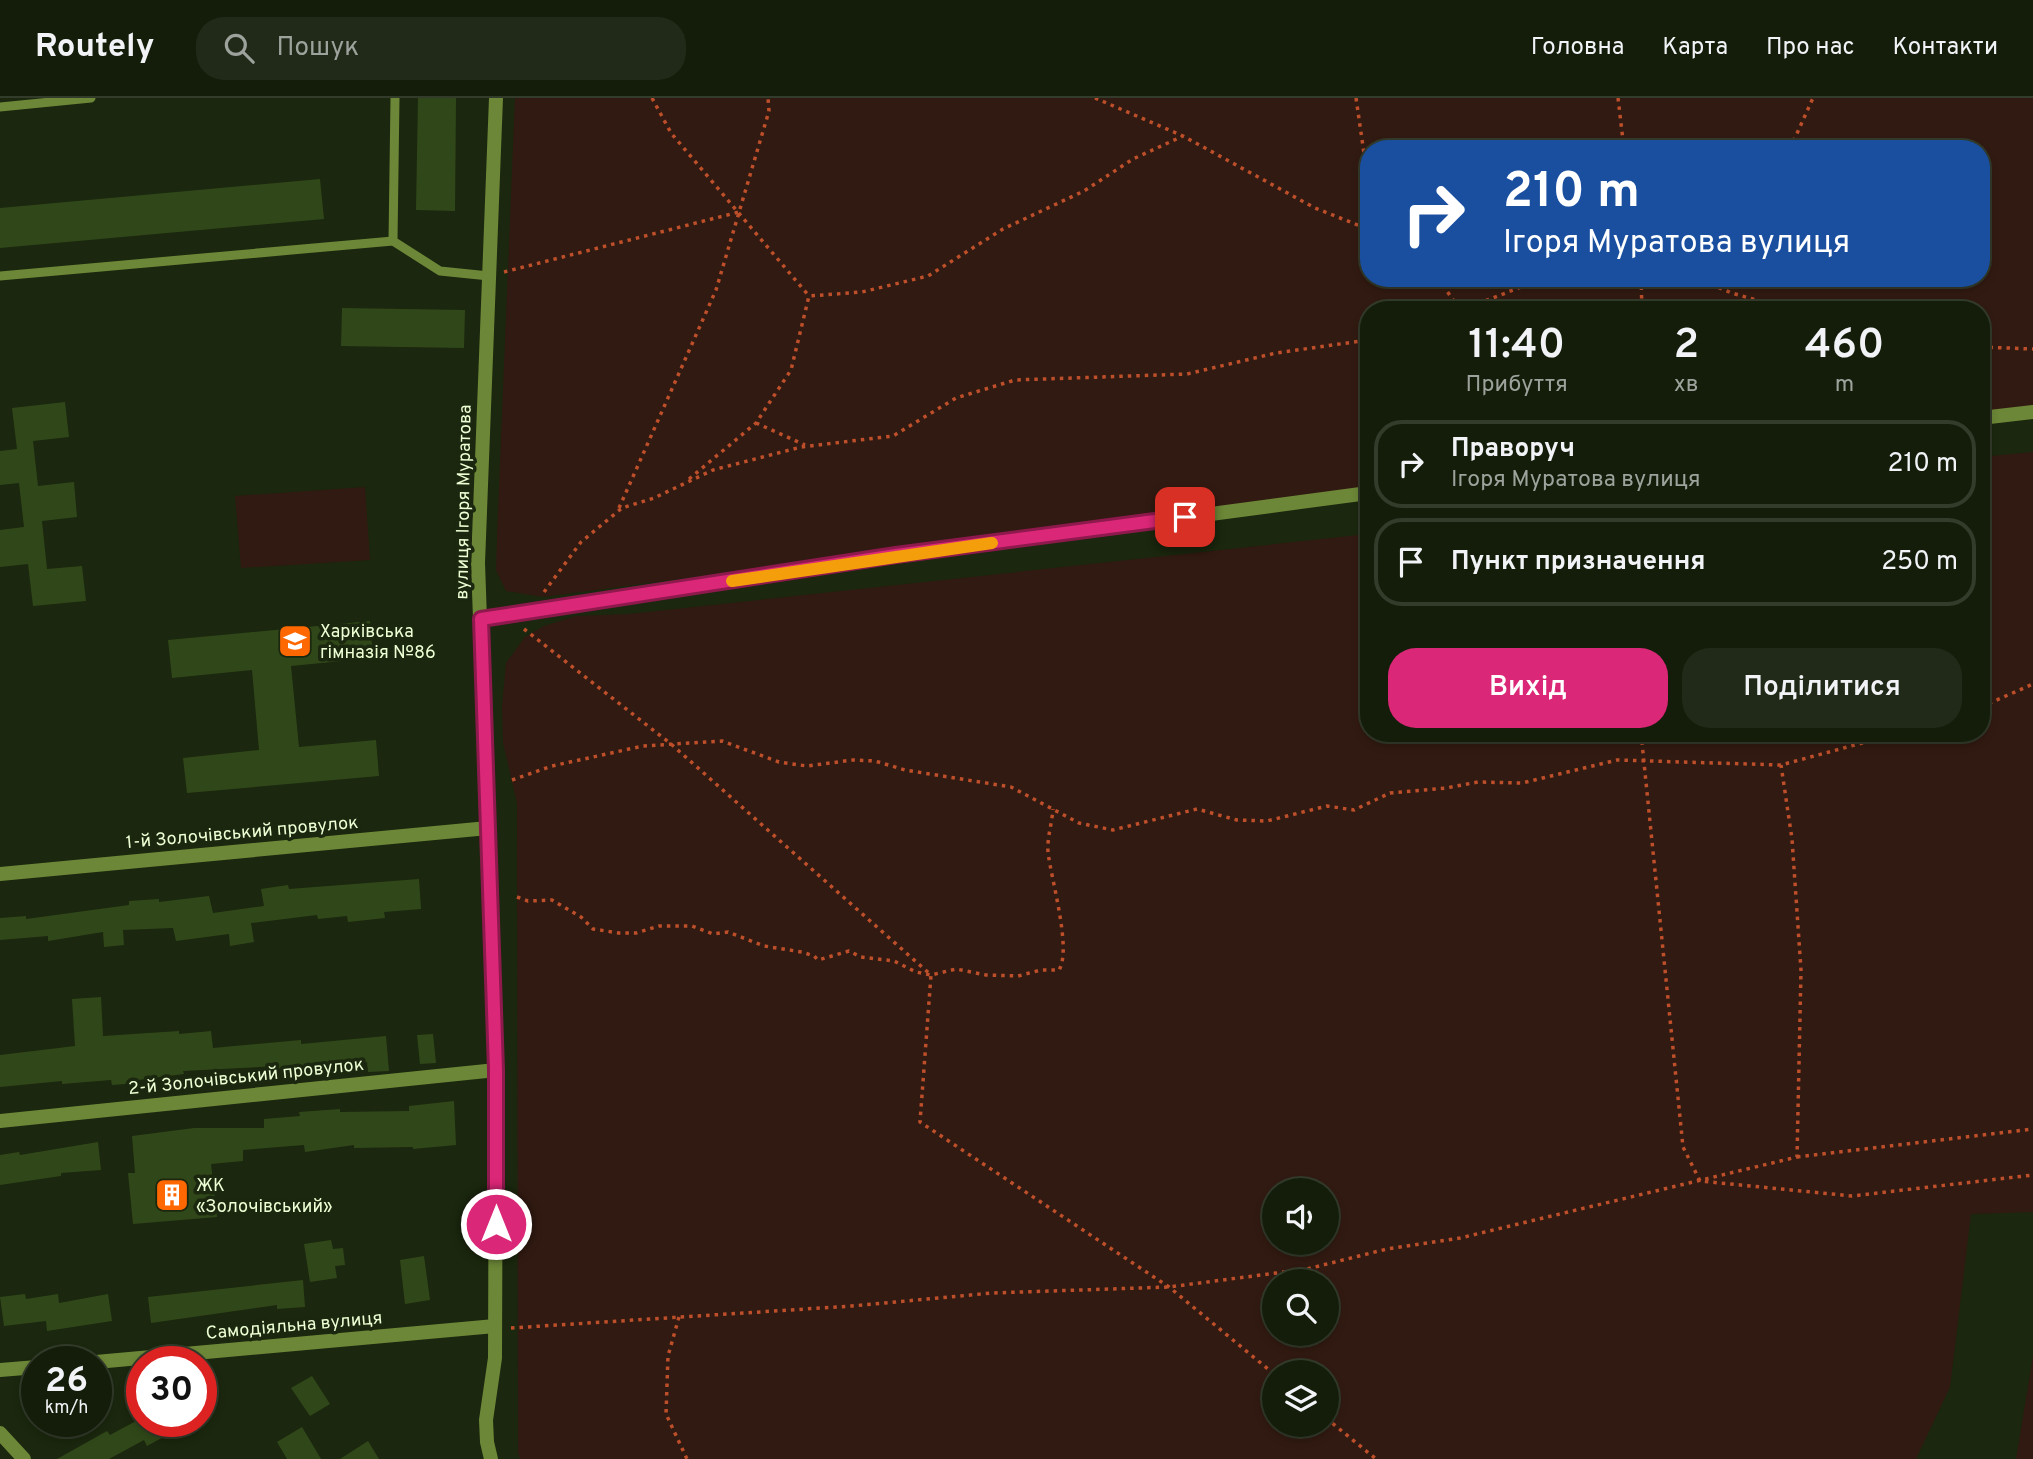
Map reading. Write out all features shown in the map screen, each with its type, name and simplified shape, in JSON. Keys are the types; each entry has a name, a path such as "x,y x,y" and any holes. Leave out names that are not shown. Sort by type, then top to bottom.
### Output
{"street":[{"name":"вулиця Ігоря Муратова","path":"491,1459 486,1420 495,1358 496,1070 478,563 496,98"},
{"path":"1990,417 2033,412"},
{"path":"481,619 896,555 1360,494"},
{"name":"1-й Золочівський провулок","path":"0,874 488,828"},
{"name":"2-й Золочівський провулок","path":"0,1121 496,1070"},
{"name":"Самодіяльна вулиця","path":"112,1361 495,1326"},
{"path":"0,1370 21,1368"},
{"path":"0,1433 24,1459"}],"lane":[{"path":"0,107 91,98"},
{"path":"393,241 395,98"},
{"path":"0,276 393,241 440,271 489,276"}],"path":[{"path":"652,98 671,133 809,296"},
{"path":"617,512 716,290 769,111 768,98"},
{"path":"1095,98 1183,136 1315,208 1360,226"},
{"path":"1356,98 1362,140"},
{"path":"1618,98 1623,140"},
{"path":"1794,140 1813,98"},
{"path":"809,296 862,292 928,276 1003,229 1084,191 1133,159 1183,136"},
{"path":"489,276 739,212"},
{"path":"1484,301 1521,287"},
{"path":"1717,287 1759,301"},
{"path":"683,484 756,423 791,370 809,296"},
{"path":"529,612 581,542 617,512 713,470 807,446 893,436 956,398 1015,380 1187,374 1276,353 1360,342"},
{"path":"1990,347 2033,349"},
{"path":"756,423 807,446"},
{"path":"506,615 671,744 931,975"},
{"path":"1990,703 2033,684"},
{"path":"512,780 552,766 643,746 722,741 779,762 807,766 853,760 875,761 905,770 1012,787 1079,823 1113,830 1198,809 1237,820 1267,821 1326,806 1354,810 1390,793 1478,782 1522,783 1617,760 1781,765 1866,742"},
{"path":"1643,742 1683,1147 1700,1181"},
{"path":"1781,765 1792,839 1801,970 1797,1157"},
{"path":"517,897 527,901 552,900 587,922 593,929 636,933 659,926 692,926 713,934 728,932 764,946 802,952 818,960 849,951 861,957 894,961 916,972 931,975 956,969 986,975 1018,976 1041,970 1059,970 1064,958 1048,841 1054,818 1053,809"},
{"path":"931,975 920,1122 1169,1287 1262,1364"},
{"path":"495,1326 517,1328 852,1306 992,1293 1169,1287 1307,1269 1387,1249 1460,1238 1797,1157 2033,1129"},
{"path":"1700,1181 1853,1196 2033,1175"},
{"path":"679,1316 668,1356 666,1414 687,1459"},
{"path":"1339,1429 1376,1459"}],"shaded area":[{"path":"515,98 2033,98 2033,407 1990,412 1990,301 1360,301 1360,488 543,597 506,591 496,570"},
{"path":"2033,452 2033,1212 1971,1214 1950,1387 1916,1459 520,1459 517,803 503,743 502,707 506,663 525,637 544,626 576,616 629,614 1360,535 1360,742 1990,742 1990,456"},
{"path":"365,487 370,560 241,568 235,496"},
{"path":"2033,1356 2033,1459 2016,1459"}],"building":[{"path":"418,98 456,98 455,211 416,210"},
{"path":"320,179 324,219 0,248 0,208"},
{"path":"342,308 465,310 464,348 341,346"},
{"path":"65,402 69,437 33,441 38,486 74,482 77,517 42,521 47,569 82,566 86,601 33,606 28,564 0,567 0,530 24,527 19,483 0,485 0,451 17,449 12,408"},
{"path":"370,621 373,658 291,666 299,747 376,740 379,776 187,793 183,758 259,750 252,670 172,678 168,640"},
{"path":"419,879 421,909 384,912 385,918 348,922 347,916 318,919 317,915 251,923 254,942 230,946 229,934 176,941 173,928 123,930 124,945 104,947 103,932 48,941 48,936 0,940 0,918 26,916 26,919 129,905 129,901 159,899 159,902 209,896 213,913 264,906 261,889 288,885 289,889"},
{"path":"101,997 103,1036 211,1031 213,1048 386,1036 389,1071 368,1072 367,1062 278,1069 278,1066 183,1071 184,1074 138,1080 139,1083 112,1085 111,1080 0,1087 0,1055 75,1046 72,999"},
{"path":"433,1034 436,1063 420,1064 417,1035"},
{"path":"454,1101 456,1145 413,1149 354,1148 354,1145 305,1152 304,1145 243,1150 243,1161 211,1164 217,1217 133,1224 128,1173 135,1173 132,1136 194,1128 264,1128 264,1119 300,1116 299,1112 340,1109 340,1112 409,1111 409,1106"},
{"path":"98,1142 101,1170 61,1173 61,1176 0,1185 0,1155 19,1152 20,1155"},
{"path":"331,1240 333,1249 343,1248 345,1265 335,1266 337,1278 310,1282 304,1244"},
{"path":"424,1256 430,1300 405,1304 400,1260"},
{"path":"303,1280 305,1307 277,1309 277,1305 151,1323 148,1297"},
{"path":"25,1294 26,1299 58,1294 59,1303 108,1294 112,1321 47,1331 46,1321 4,1326 0,1297"},
{"path":"312,1376 330,1404 310,1416 291,1388"},
{"path":"126,1426 126,1437 164,1437 147,1446 144,1440 109,1459 57,1459 96,1437 112,1437 112,1434"},
{"path":"302,1427 321,1459 287,1459 277,1442"},
{"path":"368,1441 379,1459 340,1459"}],"slow traffic":[{"path":"732,581 992,543"}],"place":[{"name":"Харківська гімназія №86","path":"295,641"},
{"name":"ЖК «Золочівський»","path":"172,1195"}],"route":[{"path":"496,1224 496,1070 481,619 896,555 1185,517"}]}
